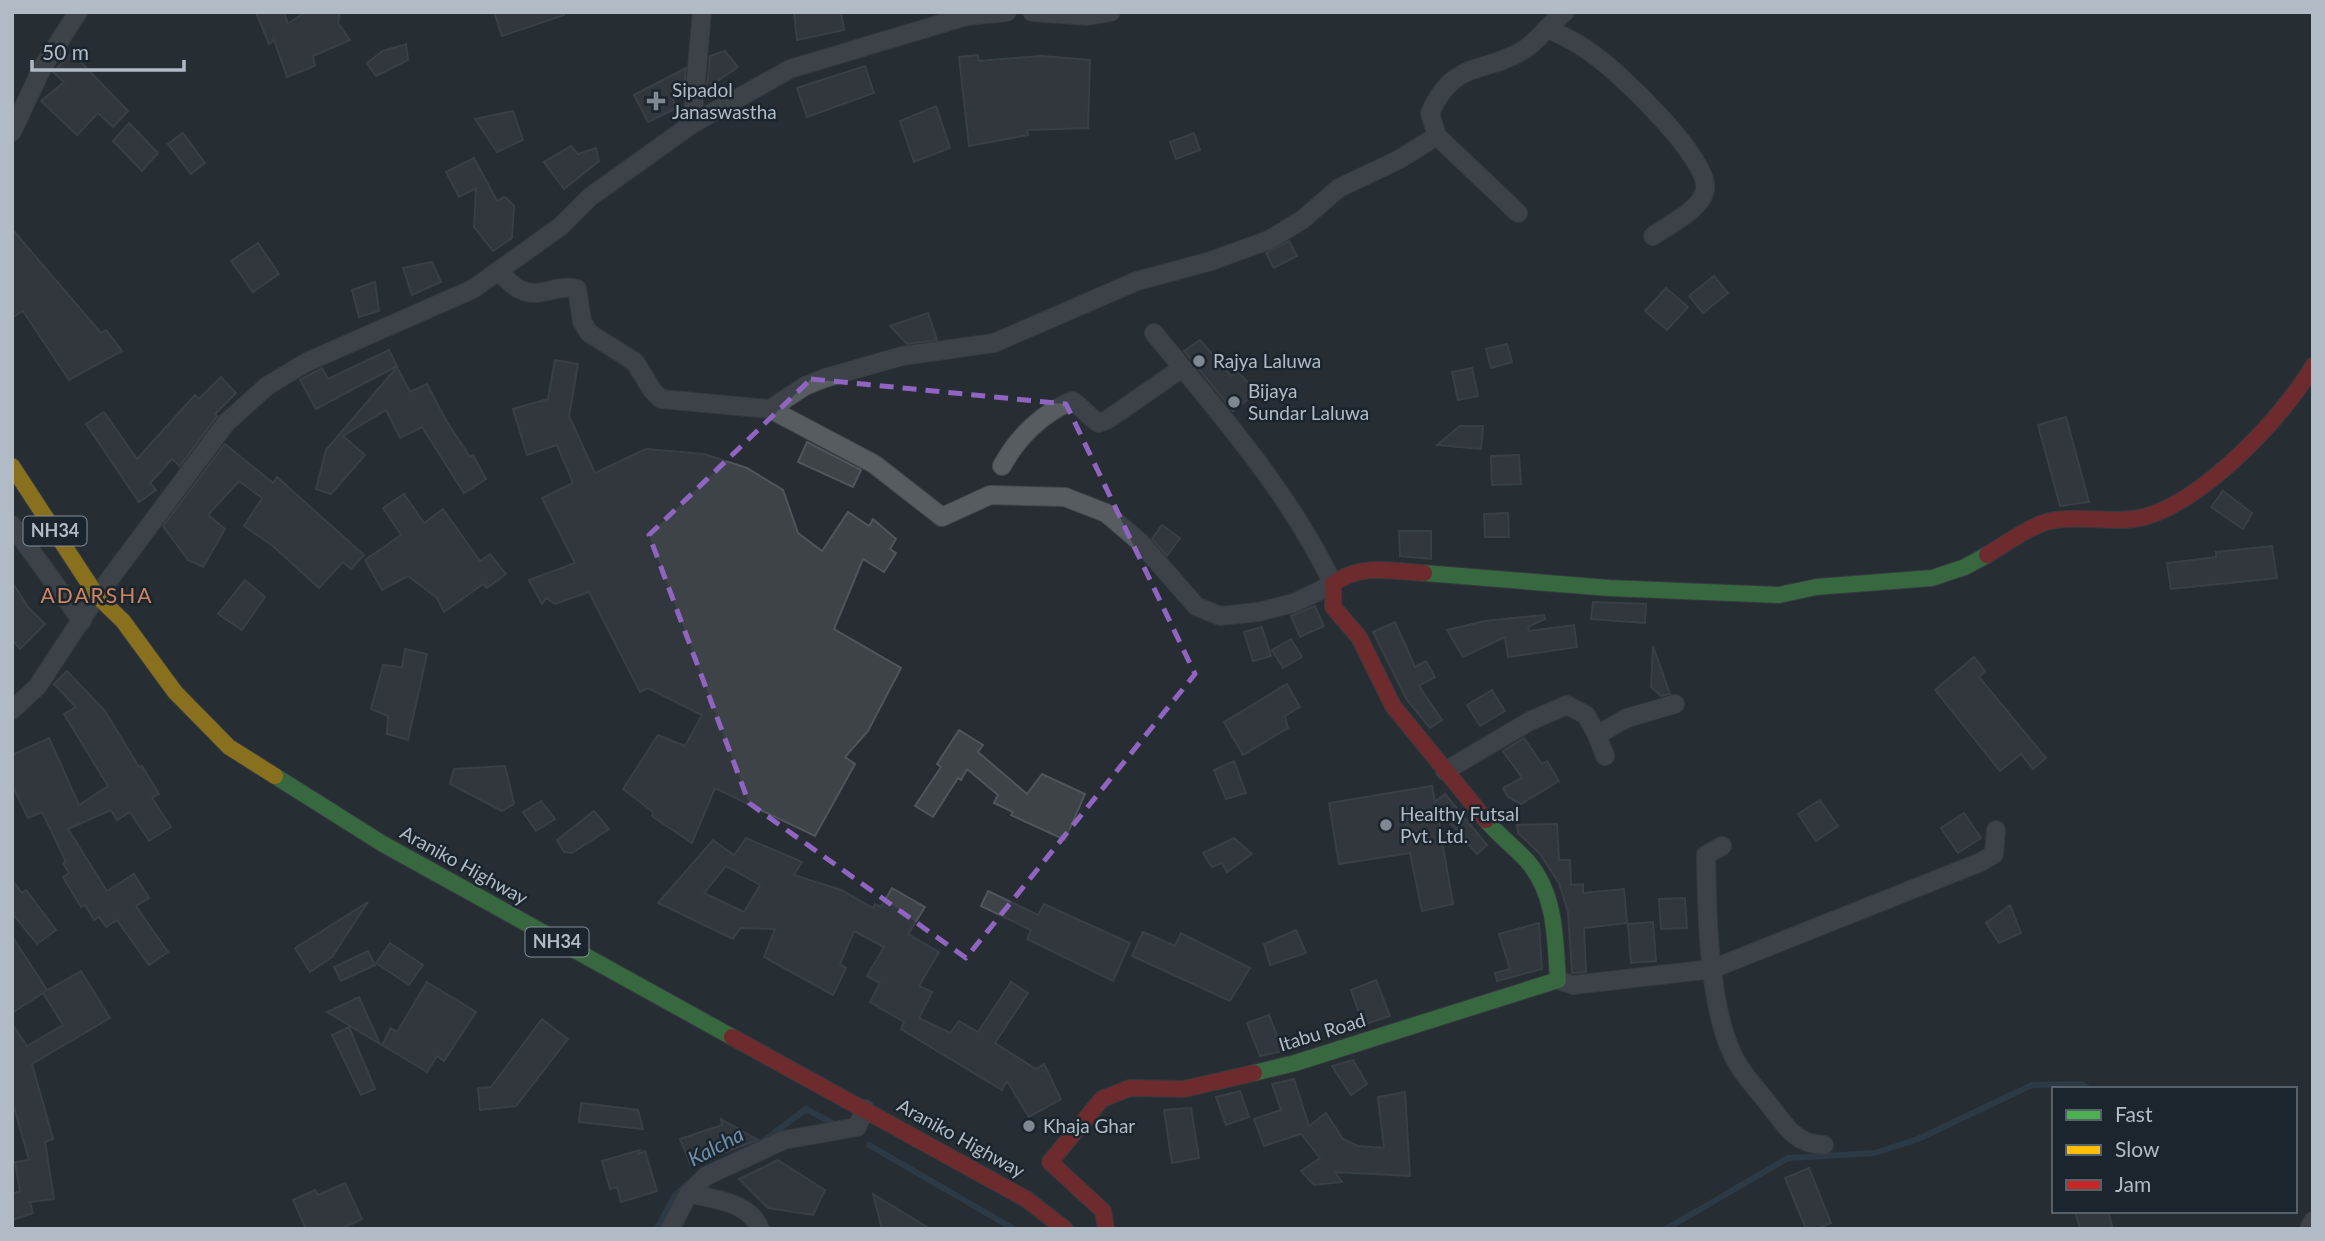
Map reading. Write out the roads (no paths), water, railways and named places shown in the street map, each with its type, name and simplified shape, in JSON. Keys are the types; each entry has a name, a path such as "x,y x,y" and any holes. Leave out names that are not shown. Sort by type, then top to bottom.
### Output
{"main road":[{"path":"1558,979 1553,913 1546,891 1528,862 1497,835 1394,706 1359,638 1333,607 1333,583 1348,573 1372,569 1609,588 1779,595 1816,587 1932,578 1965,567 2044,522 2142,518 2177,505 2210,483 2301,387 2313,366"},
{"name":"Araniko Highway","path":"12,466 97,596 122,621 175,692 229,747 383,844 1026,1199 1065,1229"},
{"name":"Itabu Road","path":"1106,1229 1103,1211 1050,1162 1102,1099 1130,1088 1184,1089 1211,1085 1295,1063 1558,979"}],"street":[{"path":"12,132 42,68 78,12"},
{"path":"692,124 702,12"},
{"path":"12,710 37,687 97,596 226,423 267,386 307,362 449,301 499,272 561,226 590,197 692,124 790,69 967,14 1007,12"},
{"path":"1032,12 1088,16 1111,12"},
{"path":"1518,212 1437,136 1430,113 1438,94 1473,67 1524,50 1565,12"},
{"path":"1548,28 1584,48 1617,73 1679,140 1704,176 1705,190 1700,201 1653,236"},
{"path":"770,409 804,386 825,378 902,356 994,343 1137,281 1211,261 1269,240 1303,220 1339,188 1398,160 1437,136"},
{"path":"499,272 520,290 538,294 570,287 577,289 582,321 589,333 635,362 652,390 661,399 770,409 874,464 942,517 990,495 1065,497 1106,513 1139,542 1196,606 1220,616 1258,612 1294,603 1333,583 1300,521 1275,484 1154,333"},
{"path":"1002,466 1020,438 1063,405 1072,401 1080,405 1091,419 1099,423 1182,368"},
{"path":"12,525 82,621"},
{"path":"1597,735 1627,718 1675,704"},
{"path":"1445,771 1530,721 1567,705 1586,715 1605,756"},
{"path":"1558,979 1573,985 1712,970 1981,862 1994,854 1996,830"},
{"path":"1722,846 1706,855 1712,970 1731,1053 1793,1136 1809,1144 1824,1145"},
{"path":"670,1229 689,1193 706,1176 784,1140 857,1127 865,1109"},
{"path":"689,1193 745,1208 756,1219 760,1229"},
{"path":"2309,1229 2313,1221"}],"waterway":[{"path":"1666,1229 1788,1158 1875,1153 1918,1139 2032,1085 2082,1084 2086,1087"},
{"name":"Kalcha","path":"762,1142 806,1109 838,1126"},
{"path":"869,1145 1014,1229"},
{"name":"Kalcha","path":"657,1229 675,1195 700,1173"}],"place":[{"name":"Sipadol Janaswastha","path":"656,101"},
{"name":"Rajya Laluwa","path":"1199,361"},
{"name":"Bijaya Sundar Laluwa","path":"1234,402"},
{"name":"Healthy Futsal Pvt. Ltd.","path":"1386,825"},
{"name":"Khaja Ghar","path":"1029,1126"}],"district":[{"name":"ADARSHA","path":"97,596"}]}
